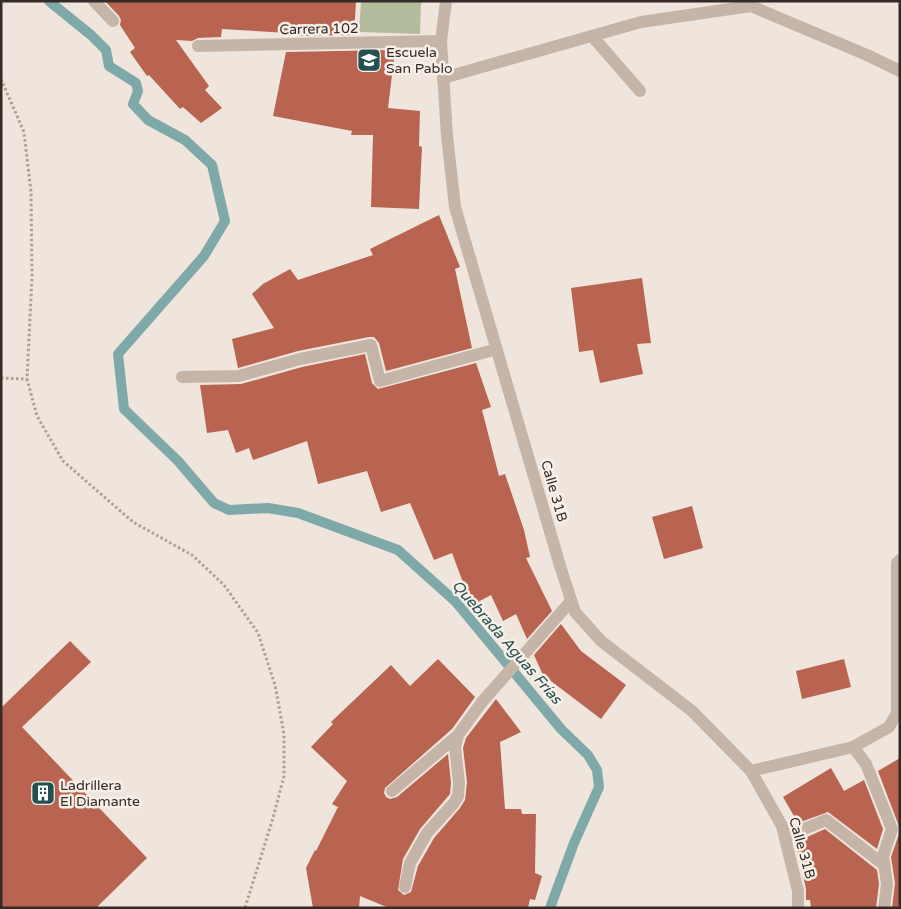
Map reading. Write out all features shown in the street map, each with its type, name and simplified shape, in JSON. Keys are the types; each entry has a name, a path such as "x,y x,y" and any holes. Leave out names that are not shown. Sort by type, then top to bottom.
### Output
{"street":[{"path":"94,1 113,21"},
{"name":"Calle 31B","path":"446,1 441,41 447,136 455,207 575,612 601,641 692,711 752,771 782,826 798,891 798,908"},
{"path":"443,78 641,22 705,7 751,6 900,71"},
{"path":"592,36 640,91"},
{"name":"Carrera 102","path":"198,46 441,41"},
{"path":"182,377 239,376 300,359 370,346 380,381 496,349"},
{"path":"752,771 853,747 890,727 897,713 897,563 900,560"},
{"path":"392,791 458,735 482,702 572,601"},
{"path":"406,887 410,863 427,834 458,796 459,783 455,747 458,735"},
{"path":"853,747 866,764 892,829 883,856 886,884 884,908"},
{"path":"785,837 826,820 884,865"}],"path":[{"path":"1,79 24,132 31,192 32,277 26,379 37,416 63,461 134,522 192,555 224,585 258,633 275,685 284,734 284,776 245,908"},
{"path":"1,378 26,379"}],"green space":[{"path":"361,1 421,1 420,34 359,32"}],"building":[{"path":"105,1 356,1 354,35 289,36 289,33 222,29 221,37 198,38 192,41 176,40 209,86 205,90 222,108 201,123 183,107 180,109 149,75 147,76 130,52 135,48 120,25 121,20 119,16"},
{"path":"395,50 388,108 420,111 419,146 422,147 419,209 371,207 373,135 351,135 352,131 273,116 286,52"},
{"path":"439,215 460,267 455,269 472,348 386,371 379,343 374,337 369,337 298,351 238,368 232,339 274,328 252,294 263,284 290,269 298,280 373,255 370,249"},
{"path":"642,278 651,343 637,344 643,374 600,383 593,350 579,352 571,288"},
{"path":"365,354 372,383 378,389 476,363 491,407 482,410 499,476 505,474 524,530 530,557 526,558 552,611 527,639 516,614 503,621 491,595 476,603 474,599 470,601 452,553 434,560 410,503 381,512 367,471 318,484 307,441 253,460 249,448 236,453 228,430 207,433 200,385 241,384 302,367"},
{"path":"692,506 703,548 664,559 652,517"},
{"path":"561,624 581,651 626,685 601,719 543,675 534,655"},
{"name":"Ladrillera El Diamante","path":"70,641 91,662 22,727 147,858 96,908 1,908 1,705 3,706"},
{"path":"438,659 475,697 452,729 385,788 384,793 386,797 390,799 397,797 448,754 451,783 450,794 420,829 403,859 398,890 404,895 411,892 418,866 434,838 465,800 467,782 463,748 466,738 496,699 521,732 500,742 505,809 521,809 522,814 536,814 535,873 542,876 535,900 530,899 528,908 389,908 360,896 359,908 313,908 306,868 338,807 332,804 347,781 311,747 333,724 331,722 391,665 410,686"},
{"path":"844,659 851,687 802,699 796,671"},
{"path":"900,758 900,829 878,771"},
{"path":"831,768 844,791 864,780 883,829 877,849 828,812 798,823 783,797"},
{"path":"825,829 877,870 879,884 876,908 811,908 810,900 806,900 806,889 796,844"},
{"path":"900,831 900,908 892,908 895,883 891,857"}],"waterway":[{"name":"Quebrada Aguas Frías","path":"49,1 91,35 106,50 109,66 136,83 138,91 133,104 148,120 185,140 212,165 225,221 204,256 118,354 124,409 178,461 214,503 229,510 268,508 298,513 398,550 456,602 561,729 588,755 597,770 599,787 574,843 550,908"}],"place":[{"name":"Escuela San Pablo","path":"369,60"},
{"name":"Ladrillera El Diamante","path":"43,793"}]}
